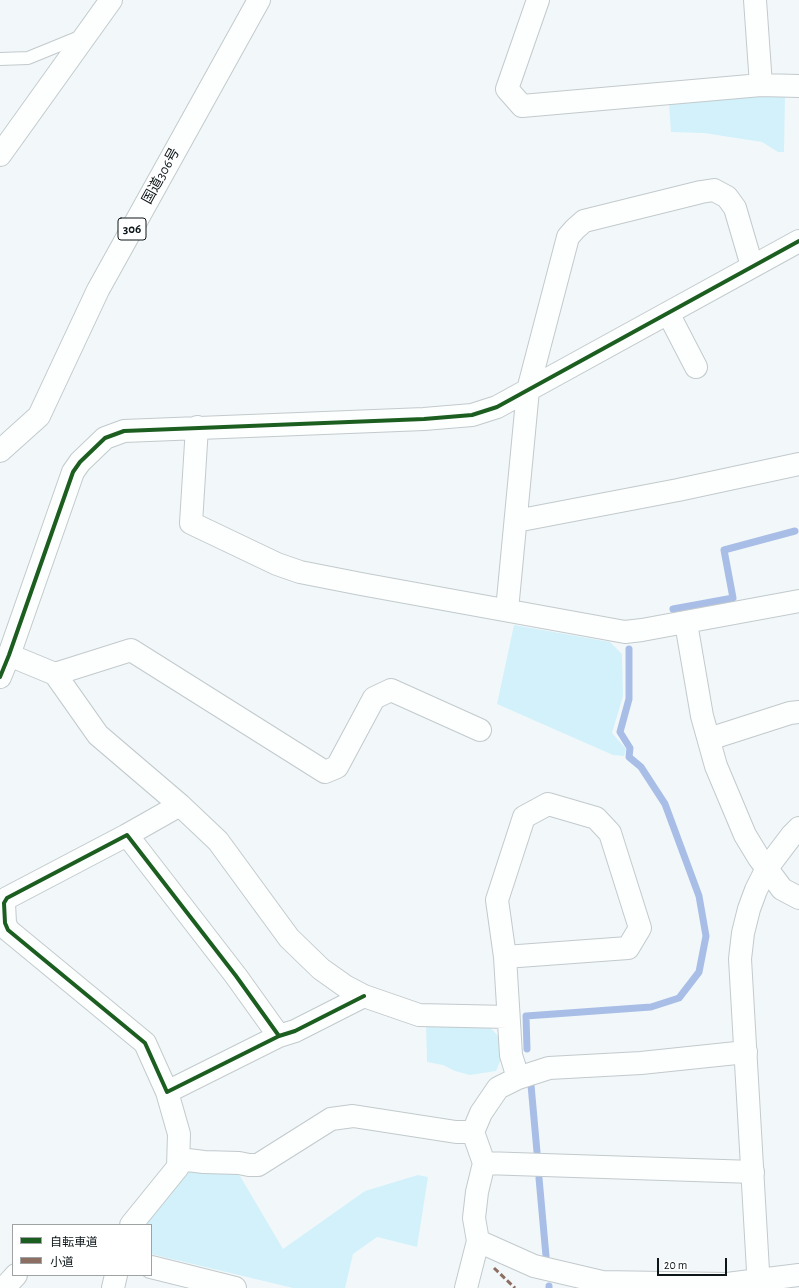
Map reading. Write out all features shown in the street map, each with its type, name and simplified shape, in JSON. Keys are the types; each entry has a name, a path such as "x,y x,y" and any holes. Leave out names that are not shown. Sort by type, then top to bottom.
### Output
{"main road":[{"path":"0,155 111,0"},
{"name":"国道306号","path":"0,451 39,416 98,290 259,0"},
{"path":"538,0 507,89 522,106 761,85 799,86"},
{"path":"754,0 761,85"},
{"path":"507,610 528,390 568,237 584,222 714,190 727,197 735,208 752,266"},
{"path":"0,677 73,472 80,462 105,438 124,431 141,432 197,427 424,419 474,421 799,241"},
{"path":"668,313 696,367"},
{"path":"197,427 191,523 277,564 300,572 625,632 686,623 799,601"},
{"path":"516,521 678,490 799,464"},
{"path":"686,623 702,716 716,766 745,835 759,858 782,889 799,898"},
{"path":"55,674 131,650 325,772 337,767 374,698 391,690 480,730"},
{"path":"9,655 55,674 98,735 180,805 218,841 289,938 321,969 345,986 364,996 419,1015 508,1017"},
{"path":"709,739 790,713 799,712"},
{"path":"505,957 628,948 640,928 610,833 596,818 548,804 524,817 497,900 505,957 511,1055 518,1078"},
{"path":"132,1224 178,1168 179,1134 167,1092 145,1043 8,930 5,923 4,903 7,898 127,835 180,805"},
{"path":"759,1284 740,959 743,933 749,909 767,868 799,828"},
{"path":"127,835 236,976 279,1036"},
{"path":"167,1092 279,1036 295,1031 364,996"},
{"path":"466,1288 478,1241 474,1218 477,1192 484,1163 473,1132 481,1113 498,1088 518,1078 548,1068 565,1073 746,1052"},
{"path":"179,1159 258,1165 331,1119 353,1116 456,1132 473,1132"},
{"path":"484,1163 577,1160 753,1172"},
{"path":"478,1241 534,1266 602,1282 759,1284 799,1275"},
{"path":"152,1267 232,1288"},
{"path":"4,1288 15,1276"},
{"path":"113,1288 116,1276"}],"lane":[{"path":"0,59 28,58 87,34"}],"shaded area":[{"path":"760,94 785,94 784,152 778,152 762,142 704,133 671,132 669,104"},
{"path":"514,625 610,642 622,654 623,696 612,733 626,749 624,756 613,755 497,704"},
{"path":"426,1021 484,1021 500,1038 501,1059 496,1071 470,1075 455,1071 443,1065 427,1062"},
{"path":"233,1171 240,1176 283,1249 365,1191 418,1175 428,1177 417,1247 377,1237 353,1254 345,1288 293,1288 152,1254 152,1224 144,1224 188,1172"}],"waterway":[{"path":"673,609 733,598 724,550 795,531"},
{"path":"527,1049 526,1016 651,1007 679,998 699,972 706,936 699,896 665,804 641,767 629,757 630,748 620,732 629,699 629,649"},
{"path":"531,1085 537,1152"},
{"path":"539,1178 546,1256"}],"marked path":[{"path":"494,1268 515,1288"}],"cycle path":[{"path":"0,677 73,472 80,462 105,438 124,431 424,419 472,415 497,407 799,241"},
{"path":"279,1036 236,976 127,835 7,898 4,903 5,923 8,930 145,1043 167,1092 279,1036 295,1031 364,996"}]}
